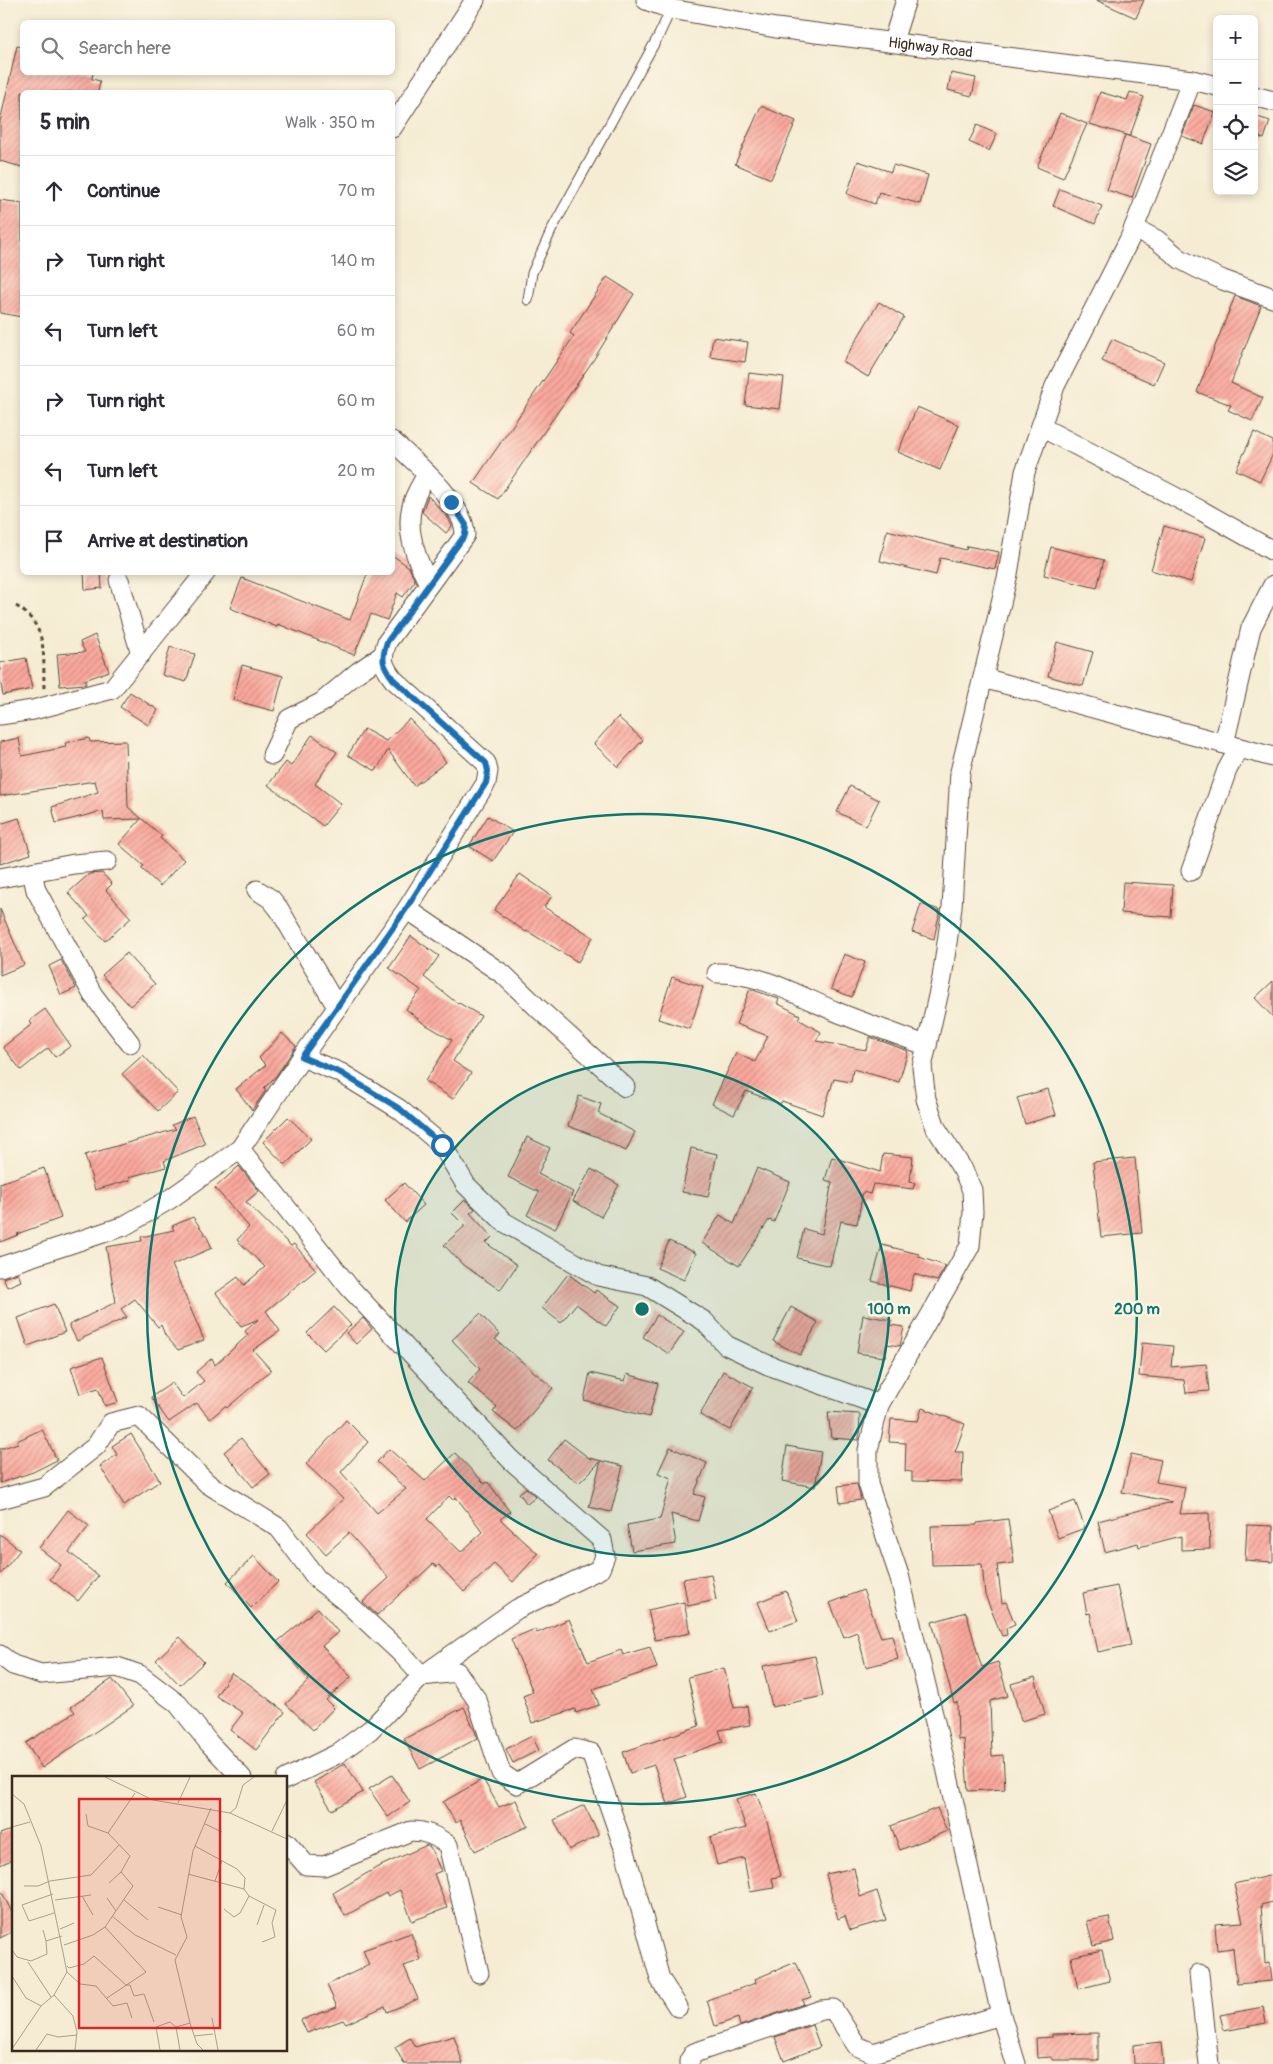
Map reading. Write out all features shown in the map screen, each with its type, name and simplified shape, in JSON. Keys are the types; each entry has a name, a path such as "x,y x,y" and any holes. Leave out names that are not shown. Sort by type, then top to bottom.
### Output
{"street":[{"path":"395,123 475,0"},
{"name":"Highway Road","path":"646,0 671,10 776,28 1192,80 1213,85"},
{"path":"893,42 906,0"},
{"path":"1016,2064 1001,2015 918,1650 899,1575 868,1484 868,1450 879,1405 970,1246 973,1212 972,1190 963,1170 936,1128 926,1099 922,1067 942,978 952,906 960,772 1008,574 1025,472 1055,386 1134,228 1192,80"},
{"path":"1258,97 1273,100"},
{"path":"1134,228 1157,240 1180,259 1197,268 1223,280 1273,298"},
{"path":"1041,427 1202,511 1273,551"},
{"path":"0,1267 124,1226 170,1199 240,1149 406,909 486,783 488,771 486,763 393,679 384,667 383,655 387,642 465,535 466,525 451,502 427,474 395,444"},
{"path":"427,474 412,506 411,532 419,564 429,584"},
{"path":"0,715 44,707 112,690 204,575"},
{"path":"119,580 141,654"},
{"path":"1191,872 1227,770 1251,628 1273,585"},
{"path":"272,755 289,719 320,704 358,672 383,655"},
{"path":"983,678 1273,757"},
{"path":"0,878 74,864 107,861"},
{"path":"32,872 36,890 93,995 130,1043"},
{"path":"257,890 271,899 279,909 337,1007"},
{"path":"406,909 504,976 625,1087"},
{"path":"717,973 734,973 791,991 836,1012 927,1046"},
{"path":"302,1057 341,1073 400,1109 442,1145 466,1185 504,1222 598,1276 647,1286 704,1321 726,1345 768,1365 879,1405"},
{"path":"240,1149 350,1287 511,1460 602,1540 605,1556 600,1569 517,1609 422,1676 370,1730 337,1754 288,1778"},
{"path":"0,1499 44,1487 96,1446 111,1423 139,1416 208,1484 279,1528 318,1579 345,1601 401,1653 422,1676"},
{"path":"0,1655 13,1665 40,1674 117,1667 140,1675 178,1704 240,1776"},
{"path":"422,1676 457,1672 477,1700 501,1773 517,1784 574,1749 592,1754 625,1851 660,1979 678,2007"},
{"path":"288,1844 306,1865 324,1866 411,1831 422,1831 434,1835 448,1845 480,1973"},
{"path":"1199,1974 1209,2064"},
{"path":"689,2064 694,2053 821,2010 833,2009 858,2046 870,2058 1001,2015"}],"lane":[{"path":"528,300 532,273 552,230 671,10"}],"path":[{"path":"16,606 34,620 40,635 44,707"}],"building":[{"path":"1096,0 1144,0 1136,18"},
{"path":"17,46 20,47 20,75 93,75 92,79 100,81 98,90 20,90 20,166 0,161 0,122"},
{"path":"951,73 976,78 972,96 948,90"},
{"path":"1100,92 1127,100 1130,92 1144,97 1130,136 1090,124"},
{"path":"1194,105 1213,111 1213,117 1203,144 1182,136"},
{"path":"761,106 796,121 771,179 735,164"},
{"path":"1060,113 1087,124 1063,178 1037,167"},
{"path":"1258,117 1270,121 1264,139 1258,137"},
{"path":"977,125 997,134 989,151 969,142"},
{"path":"1125,135 1151,144 1132,198 1107,190"},
{"path":"858,161 891,172 893,165 928,175 920,204 879,192 875,204 847,194"},
{"path":"1060,189 1102,206 1095,224 1053,206"},
{"path":"0,200 20,203 20,317 0,313"},
{"path":"607,277 634,294 594,359 498,499 473,483 574,336 570,333"},
{"path":"1235,296 1261,306 1231,383 1263,398 1252,421 1228,410 1231,405 1197,392"},
{"path":"879,302 904,317 868,377 843,362"},
{"path":"713,337 748,342 745,362 710,357"},
{"path":"1112,339 1164,362 1154,384 1102,361"},
{"path":"749,373 784,377 780,409 745,405"},
{"path":"917,407 959,425 940,470 898,452"},
{"path":"1254,432 1273,441 1273,454 1260,481 1236,470"},
{"path":"428,496 447,516 452,526 446,533 422,512"},
{"path":"1164,526 1205,538 1191,582 1151,570"},
{"path":"887,530 966,550 967,546 999,552 995,569 940,558 936,575 880,561"},
{"path":"1051,547 1104,560 1097,588 1044,575"},
{"path":"395,557 409,567 415,581 403,597 397,593 387,620 371,614 354,655 278,624 277,627 230,608 242,578 350,620 367,575 395,575"},
{"path":"84,575 101,575 102,588 85,590"},
{"path":"95,635 109,671 85,680 86,684 60,686 57,654 85,652 80,642"},
{"path":"1057,642 1093,652 1083,686 1048,676"},
{"path":"170,647 195,654 186,682 162,675"},
{"path":"26,658 32,689 3,695 0,680 0,663"},
{"path":"242,665 283,676 274,711 233,700"},
{"path":"130,692 158,710 148,725 120,707"},
{"path":"618,717 643,740 618,767 594,744"},
{"path":"409,719 430,741 446,762 414,786 388,750 376,771 348,755 364,729 386,741"},
{"path":"312,735 337,752 315,784 341,804 323,826 268,785 286,762 291,766"},
{"path":"19,738 22,756 66,747 65,743 89,738 90,742 126,741 128,807 162,836 160,838 184,860 160,886 141,868 144,866 119,844 141,819 104,820 103,811 56,823 52,807 98,792 95,781 0,796 0,742"},
{"path":"850,786 879,800 866,826 837,812"},
{"path":"488,816 513,832 493,861 469,846"},
{"path":"19,818 31,854 0,864 0,824"},
{"path":"102,873 112,884 106,890 131,918 105,941 85,919 89,916 68,893 89,874"},
{"path":"520,874 552,896 544,907 593,937 578,962 526,932 494,910"},
{"path":"1123,882 1173,885 1171,917 1121,913"},
{"path":"921,904 940,910 934,939 912,932"},
{"path":"0,909 24,965 0,975"},
{"path":"411,936 439,956 424,977 458,1004 481,1016 453,1061 471,1073 453,1099 425,1081 452,1040 423,1023 406,1009 421,990 389,968"},
{"path":"127,953 155,984 130,1006 102,975"},
{"path":"844,954 865,962 852,997 831,989"},
{"path":"61,960 76,988 61,995 49,966"},
{"path":"672,977 703,987 690,1029 658,1019"},
{"path":"1273,981 1273,1017 1255,998"},
{"path":"750,989 779,999 777,1003 800,1015 798,1019 821,1032 816,1041 866,1050 870,1037 908,1051 899,1082 853,1069 851,1082 834,1079 822,1115 782,1101 780,1104 746,1091 734,1115 712,1104 736,1053 755,1062 768,1036 736,1024"},
{"path":"45,1009 71,1046 55,1057 48,1048 21,1070 3,1047 32,1024 29,1021"},
{"path":"282,1033 296,1046 276,1076 264,1088 266,1090 252,1110 236,1089 266,1065 259,1058"},
{"path":"143,1055 178,1092 158,1111 122,1074"},
{"path":"1048,1089 1056,1115 1025,1124 1017,1098"},
{"path":"579,1096 601,1104 598,1113 635,1132 626,1151 598,1137 568,1126"},
{"path":"193,1116 205,1144 164,1161 166,1167 129,1177 130,1180 95,1190 85,1155 176,1129 172,1125"},
{"path":"288,1117 311,1139 285,1165 263,1142"},
{"path":"527,1137 550,1148 538,1174 573,1192 555,1229 527,1215 539,1192 508,1177"},
{"path":"691,1148 717,1154 708,1197 682,1192"},
{"path":"883,1154 913,1157 910,1181 915,1183 913,1189 873,1184 870,1194 863,1192 857,1224 841,1221 830,1266 797,1258 804,1229 822,1234 832,1182 825,1180 832,1157 880,1172"},
{"path":"1135,1158 1142,1233 1101,1237 1093,1162"},
{"path":"239,1166 259,1191 246,1202 291,1246 294,1244 316,1270 266,1311 280,1331 253,1350 271,1370 227,1408 225,1406 210,1419 197,1403 169,1422 151,1397 172,1383 183,1398 204,1381 196,1372 212,1358 215,1365 248,1335 245,1331 259,1319 241,1326 216,1293 238,1277 244,1285 265,1267 237,1240 249,1227 215,1188"},
{"path":"44,1168 61,1218 0,1242 0,1183"},
{"path":"757,1168 790,1182 774,1222 769,1220 739,1266 702,1243 720,1215 734,1224"},
{"path":"591,1169 619,1185 601,1217 573,1201"},
{"path":"404,1183 424,1205 405,1222 385,1200"},
{"path":"465,1200 475,1209 470,1213 492,1237 486,1243 517,1265 500,1290 463,1265 444,1245 465,1226 452,1213"},
{"path":"193,1217 212,1248 172,1265 204,1340 178,1350 165,1335 161,1325 158,1327 135,1299 121,1309 127,1317 77,1341 69,1325 116,1302 106,1247 142,1241 141,1237 174,1230 172,1226"},
{"path":"669,1241 696,1253 684,1280 657,1268"},
{"path":"882,1245 919,1254 919,1257 946,1266 937,1281 914,1274 910,1291 872,1281"},
{"path":"18,1273 21,1281 7,1287 3,1278"},
{"path":"568,1274 594,1293 596,1290 620,1306 606,1326 576,1304 561,1323 542,1308"},
{"path":"54,1304 65,1332 28,1346 18,1318"},
{"path":"334,1307 351,1325 324,1350 307,1333"},
{"path":"791,1307 818,1322 800,1355 773,1341"},
{"path":"480,1314 500,1335 495,1339 553,1388 517,1431 493,1412 497,1407 468,1383 480,1369 452,1340"},
{"path":"657,1315 684,1332 669,1354 643,1337"},
{"path":"863,1315 891,1320 890,1325 904,1327 900,1346 887,1344 885,1357 857,1353"},
{"path":"363,1318 372,1329 356,1344 346,1333"},
{"path":"1142,1343 1173,1346 1171,1367 1206,1364 1209,1391 1186,1393 1184,1380 1139,1376"},
{"path":"102,1357 118,1402 105,1406 98,1388 80,1394 71,1367"},
{"path":"723,1371 753,1387 730,1430 700,1415"},
{"path":"590,1373 625,1381 627,1374 658,1383 649,1417 584,1400"},
{"path":"922,1408 965,1424 955,1452 963,1452 962,1482 912,1481 912,1472 905,1471 906,1443 889,1442 891,1419 918,1421"},
{"path":"828,1412 860,1414 859,1440 831,1438"},
{"path":"346,1420 368,1442 341,1472 377,1513 406,1489 377,1462 389,1449 425,1481 455,1453 485,1484 488,1482 510,1512 500,1519 538,1554 513,1582 494,1564 464,1592 439,1565 437,1567 433,1564 377,1615 363,1602 389,1578 349,1533 326,1554 307,1533 343,1499 306,1464","holes":["449,1496 453,1500 456,1497 483,1532 461,1552 427,1519"]},
{"path":"42,1429 57,1460 33,1472 0,1483 0,1449 18,1443 17,1441"},
{"path":"131,1434 160,1481 124,1505 100,1466 117,1455 112,1446"},
{"path":"241,1438 270,1474 253,1487 224,1452"},
{"path":"564,1439 589,1458 623,1466 611,1512 589,1507 601,1461 579,1483 548,1460"},
{"path":"787,1446 821,1452 815,1487 782,1481"},
{"path":"670,1447 707,1463 694,1494 705,1497 698,1521 671,1514 676,1544 632,1551 627,1525 660,1519 671,1478 658,1473"},
{"path":"1131,1454 1161,1460 1156,1482 1185,1487 1180,1514 1209,1513 1210,1549 1181,1550 1181,1536 1139,1547 1138,1543 1105,1552 1098,1521 1172,1502 1122,1492"},
{"path":"857,1484 861,1500 840,1503 838,1486"},
{"path":"526,1488 536,1497 527,1504 519,1493"},
{"path":"1075,1501 1085,1528 1058,1538 1048,1511"},
{"path":"68,1510 89,1526 69,1552 98,1576 78,1601 50,1579 61,1565 39,1548"},
{"path":"1008,1519 1014,1563 997,1565 1002,1603 1006,1602 1015,1624 1006,1628 1007,1635 1002,1636 985,1595 982,1564 932,1565 931,1526 977,1525 977,1523"},
{"path":"1247,1525 1273,1526 1273,1562 1245,1560"},
{"path":"0,1534 20,1550 0,1575"},
{"path":"254,1556 278,1582 251,1608 227,1582"},
{"path":"711,1574 716,1600 688,1606 683,1579"},
{"path":"1117,1586 1131,1645 1098,1652 1090,1613 1087,1614 1083,1593"},
{"path":"863,1590 881,1637 892,1635 898,1659 866,1667 857,1632 844,1637 830,1603"},
{"path":"786,1591 798,1621 770,1631 758,1602"},
{"path":"684,1602 690,1633 655,1640 648,1610"},
{"path":"318,1608 338,1632 322,1646 351,1677 326,1700 334,1708 313,1730 286,1704 309,1680 277,1642"},
{"path":"966,1612 982,1667 998,1662 1008,1696 990,1701 992,1756 1003,1755 1005,1789 968,1791 964,1739 958,1740 957,1702 954,1703 932,1622"},
{"path":"569,1619 588,1662 621,1650 623,1655 650,1647 657,1668 593,1689 599,1705 576,1713 575,1709 532,1723 523,1696 533,1692 511,1639 535,1629 537,1633"},
{"path":"180,1637 204,1662 180,1685 156,1660"},
{"path":"815,1656 823,1696 772,1707 763,1666"},
{"path":"724,1668 734,1708 747,1706 750,1725 719,1730 723,1742 674,1759 687,1797 668,1804 654,1765 630,1773 623,1752 699,1726 688,1677"},
{"path":"231,1673 249,1684 285,1712 256,1750 230,1730 243,1713 216,1696"},
{"path":"1035,1677 1045,1714 1021,1721 1011,1684"},
{"path":"112,1679 133,1706 42,1768 26,1743 75,1712 71,1707"},
{"path":"464,1707 478,1738 420,1769 404,1739"},
{"path":"532,1736 539,1750 513,1763 506,1749"},
{"path":"345,1763 363,1792 332,1810 314,1782"},
{"path":"392,1775 410,1802 388,1817 369,1789"},
{"path":"483,1779 499,1807 516,1800 528,1826 475,1851 460,1820 456,1823 443,1802"},
{"path":"756,1793 767,1822 781,1876 772,1878 774,1888 750,1892 744,1858 717,1865 710,1837 746,1828 736,1799"},
{"path":"584,1805 599,1835 569,1850 554,1820"},
{"path":"937,1808 947,1831 900,1850 891,1826"},
{"path":"12,1830 12,1860 0,1865 0,1834"},
{"path":"427,1845 430,1847 441,1871 434,1874 447,1908 412,1921 400,1890 388,1896 386,1893 345,1916 333,1893 376,1868"},
{"path":"854,1868 860,1897 877,1891 886,1920 850,1930 845,1916 838,1919 826,1874"},
{"path":"1273,1875 1273,1902 1261,1905 1265,1963 1270,1962 1272,1981 1237,1984 1233,1948 1217,1950 1215,1924 1243,1922 1234,1884"},
{"path":"0,1889 12,1912 12,1932 0,1938"},
{"path":"1109,1917 1114,1941 1093,1946 1087,1921"},
{"path":"411,1933 421,1960 404,1966 418,1999 387,2012 385,2006 346,2024 343,2020 307,2033 301,2020 337,2007 327,1985 369,1965 363,1950"},
{"path":"1102,1950 1110,1981 1078,1989 1071,1957"},
{"path":"796,1962 811,1997 802,2000 804,2004 740,2026 738,2018 715,2026 707,2000 756,1983 755,1979"},
{"path":"1263,2007 1266,2023 1224,2031 1220,2015"},
{"path":"812,2025 820,2047 784,2061 775,2037"},
{"path":"1098,2033 1098,2060 1052,2060 1052,2057 1037,2058 1036,2038 1052,2037 1052,2034"},
{"path":"454,2036 463,2064 404,2064 395,2047 410,2038 415,2047"},
{"path":"1161,2042 1163,2064 1134,2064 1133,2045"}],"route":[{"path":"442,1145 400,1109 341,1073 302,1057 406,909 486,783 488,771 486,763 393,679 384,667 383,655 387,642 465,535 466,525 451,502"}]}
